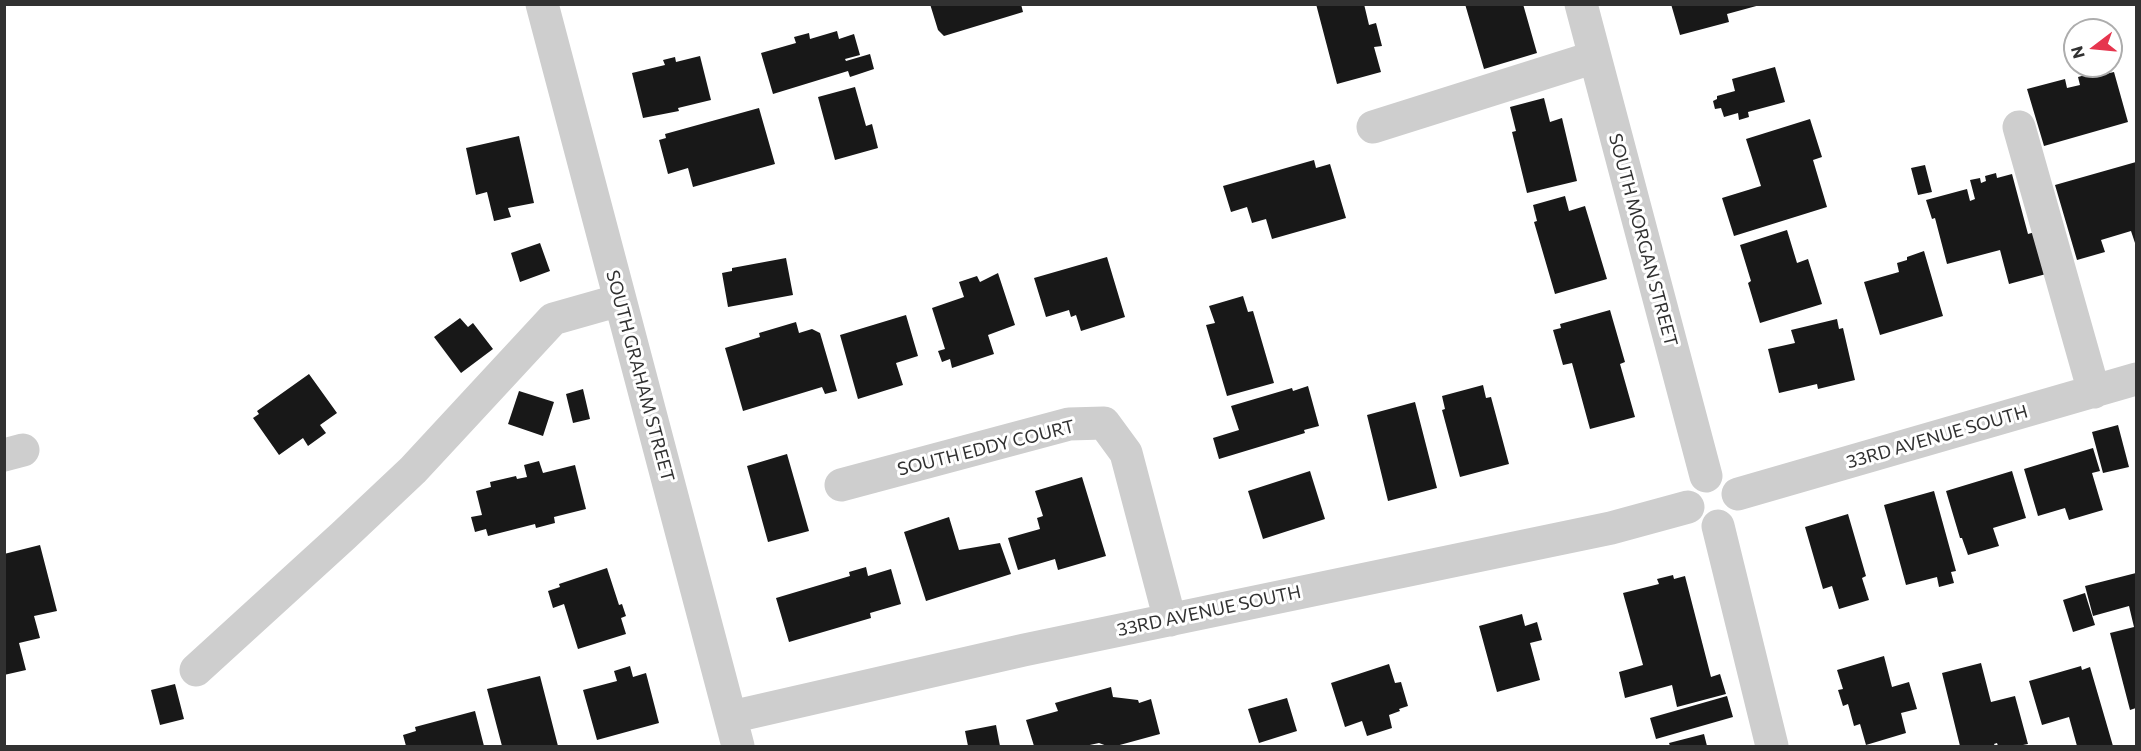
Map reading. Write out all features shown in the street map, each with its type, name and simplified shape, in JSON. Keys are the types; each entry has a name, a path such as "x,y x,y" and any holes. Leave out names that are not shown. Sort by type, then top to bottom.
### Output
{"street":[{"name":"SOUTH GRAHAM STREET","path":"542,4 734,732"},
{"name":"SOUTH MORGAN STREET","path":"1581,4 1706,476"},
{"path":"1372,128 1595,57"},
{"path":"2019,127 2094,392"},
{"path":"196,670 413,470 553,319 620,300"},
{"name":"33RD AVENUE SOUTH","path":"1738,494 2136,380"},
{"name":"SOUTH EDDY COURT","path":"840,485 1069,424 1104,423 1126,453 1170,620"},
{"path":"1719,475 1727,478 1734,484 1738,494 1739,508 1736,515 1730,522 1718,526 1705,526 1698,522 1688,507 1690,490 1694,483 1706,476 1719,475"},
{"name":"33RD AVENUE SOUTH","path":"734,732 1024,650 1611,528 1688,507"},
{"path":"1718,526 1772,747"}],"building":[{"path":"930,4 1021,4 1023,12 944,36 938,30"},
{"path":"1316,4 1364,4 1369,25 1376,23 1382,46 1374,47 1381,72 1337,84"},
{"path":"1465,4 1523,4 1537,53 1484,69"},
{"path":"1671,4 1760,5 1727,14 1729,22 1680,35"},
{"path":"837,31 839,39 854,34 860,55 845,59 846,61 870,54 874,69 850,77 848,71 773,94 761,53 796,43 794,37 809,33 810,39"},
{"path":"700,56 711,100 678,108 679,111 643,118 632,73 665,65 663,60 675,57 676,62"},
{"path":"1775,67 1785,102 1748,112 1749,117 1739,120 1738,113 1724,117 1721,108 1715,109 1713,101 1717,99 1717,96 1735,91 1732,79"},
{"path":"2078,78 2116,78 2128,122 2044,146 2027,89 2065,79 2067,88 2080,85"},
{"path":"855,87 866,126 872,124 878,148 835,160 818,97"},
{"path":"1544,98 1550,122 1562,118 1577,181 1527,193 1512,132 1516,131 1510,107"},
{"path":"759,108 775,164 693,187 688,168 668,174 659,140 666,138 665,134"},
{"path":"1810,119 1822,157 1813,160 1827,207 1734,236 1722,198 1761,186 1746,139"},
{"path":"519,136 534,203 508,208 511,217 494,221 487,192 476,195 466,148"},
{"path":"1314,160 1316,168 1330,164 1346,218 1272,239 1266,219 1252,223 1247,207 1231,212 1223,186"},
{"path":"2136,162 2136,246 2131,231 2101,240 2105,252 2077,260 2055,185"},
{"path":"1925,165 1932,192 1918,195 1911,168"},
{"path":"1996,173 1997,178 2012,174 2028,234 2035,232 2046,274 2009,284 2000,250 1947,264 1935,218 1932,219 1926,200 1967,189 1970,201 1975,199 1970,180 1980,178 1981,183 1986,181 1985,176"},
{"path":"1565,196 1569,211 1585,206 1607,279 1555,294 1534,222 1537,221 1533,205"},
{"path":"1787,230 1797,263 1808,259 1822,304 1760,323 1740,245"},
{"path":"540,243 550,271 520,282 511,253"},
{"path":"1924,251 1943,316 1880,335 1864,282 1899,272 1897,263"},
{"path":"1107,257 1125,317 1081,331 1076,315 1071,317 1069,310 1046,317 1034,278"},
{"path":"786,258 793,295 728,307 722,273 732,271 732,268"},
{"path":"998,273 1015,325 988,335 994,354 952,368 950,359 942,362 938,351 945,349 932,308 964,297 959,282 977,276 980,282"},
{"path":"1243,296 1248,312 1253,311 1274,383 1227,396 1206,325 1215,323 1209,306"},
{"path":"1610,310 1625,362 1620,364 1635,417 1590,429 1572,363 1563,365 1553,330 1561,328 1560,324"},
{"path":"906,315 918,356 896,363 903,385 858,399 840,335"},
{"path":"460,318 468,327 473,323 493,349 461,373 434,337"},
{"path":"1837,319 1839,329 1843,328 1855,380 1818,389 1817,384 1779,393 1768,349 1795,343 1791,330"},
{"path":"796,322 799,333 812,329 820,333 837,391 825,394 822,387 743,411 725,348 760,337 759,333"},
{"path":"309,374 337,413 320,425 326,433 308,446 303,438 279,455 253,418 259,414 257,411"},
{"path":"1483,385 1486,398 1491,397 1509,464 1460,477 1442,410 1445,409 1442,396"},
{"path":"1308,386 1319,426 1304,430 1305,433 1219,459 1213,438 1239,430 1231,406 1292,388 1293,391"},
{"path":"583,389 590,419 573,423 566,394"},
{"path":"519,391 554,402 543,436 508,424"},
{"path":"1415,402 1437,488 1388,501 1367,415"},
{"path":"2118,425 2129,467 2103,473 2092,432"},
{"path":"2093,448 2100,471 2092,473 2103,510 2069,520 2065,508 2038,516 2024,469"},
{"path":"787,454 809,531 768,542 747,466"},
{"path":"539,461 543,473 575,465 586,509 554,517 555,523 536,528 535,524 488,536 486,529 475,532 471,517 482,515 476,491 491,487 490,482 516,476 517,479 527,477 524,465"},
{"path":"1310,471 1325,519 1263,539 1248,491"},
{"path":"2012,471 2026,518 1993,528 1999,546 1968,555 1962,538 1960,538 1946,491"},
{"path":"1082,477 1106,556 1058,570 1055,559 1018,570 1008,538 1040,529 1037,518 1043,516 1035,491"},
{"path":"1934,491 1956,571 1951,572 1954,583 1939,587 1937,577 1906,585 1884,505"},
{"path":"1848,514 1866,576 1862,578 1869,600 1839,609 1832,586 1823,589 1805,527"},
{"path":"949,517 959,550 1000,543 1011,574 926,601 904,532"},
{"path":"40,545 57,611 34,616 40,638 19,643 26,670 4,675 4,554"},
{"path":"866,567 868,576 891,569 901,604 870,613 871,618 789,642 776,598 850,576 849,572"},
{"path":"607,568 619,605 622,604 626,616 621,618 626,634 578,649 564,604 553,608 548,591 560,587 559,584"},
{"path":"2136,573 2136,708 2130,710 2110,633 2134,627 2129,606 2093,616 2085,586"},
{"path":"1673,575 1674,579 1685,576 1711,677 1720,674 1726,694 1677,707 1672,685 1625,698 1619,672 1643,665 1623,593 1659,584 1657,579"},
{"path":"2085,593 2095,625 2073,632 2063,600"},
{"path":"1522,614 1525,626 1537,622 1542,640 1530,643 1540,680 1497,692 1479,626"},
{"path":"1884,656 1892,687 1909,682 1917,709 1901,713 1906,733 1866,745 1860,724 1854,726 1848,704 1843,706 1838,690 1843,689 1837,670"},
{"path":"1981,663 1991,702 2015,696 2028,744 1998,746 1997,743 1994,744 1995,746 1960,746 1942,673"},
{"path":"1389,664 1395,683 1401,682 1408,706 1389,715 1392,728 1367,736 1362,721 1345,727 1331,683"},
{"path":"630,666 633,677 646,673 659,723 597,740 583,690 617,681 614,671"},
{"path":"2081,666 2082,670 2090,667 2113,746 2077,746 2069,717 2042,725 2029,681"},
{"path":"540,676 558,746 502,746 487,689"},
{"path":"175,684 184,719 160,725 151,690"},
{"path":"1111,687 1113,697 1138,700 1139,703 1151,699 1160,734 1116,746 1099,743 1085,746 1034,746 1026,720 1058,711 1055,703"},
{"path":"1727,696 1733,717 1656,739 1650,718"},
{"path":"1287,698 1297,731 1259,743 1248,709"},
{"path":"475,711 484,746 406,746 403,735 416,731 415,727"},
{"path":"996,725 1000,746 968,746 965,731"},
{"path":"1704,734 1707,746 1670,746 1669,743"}]}
